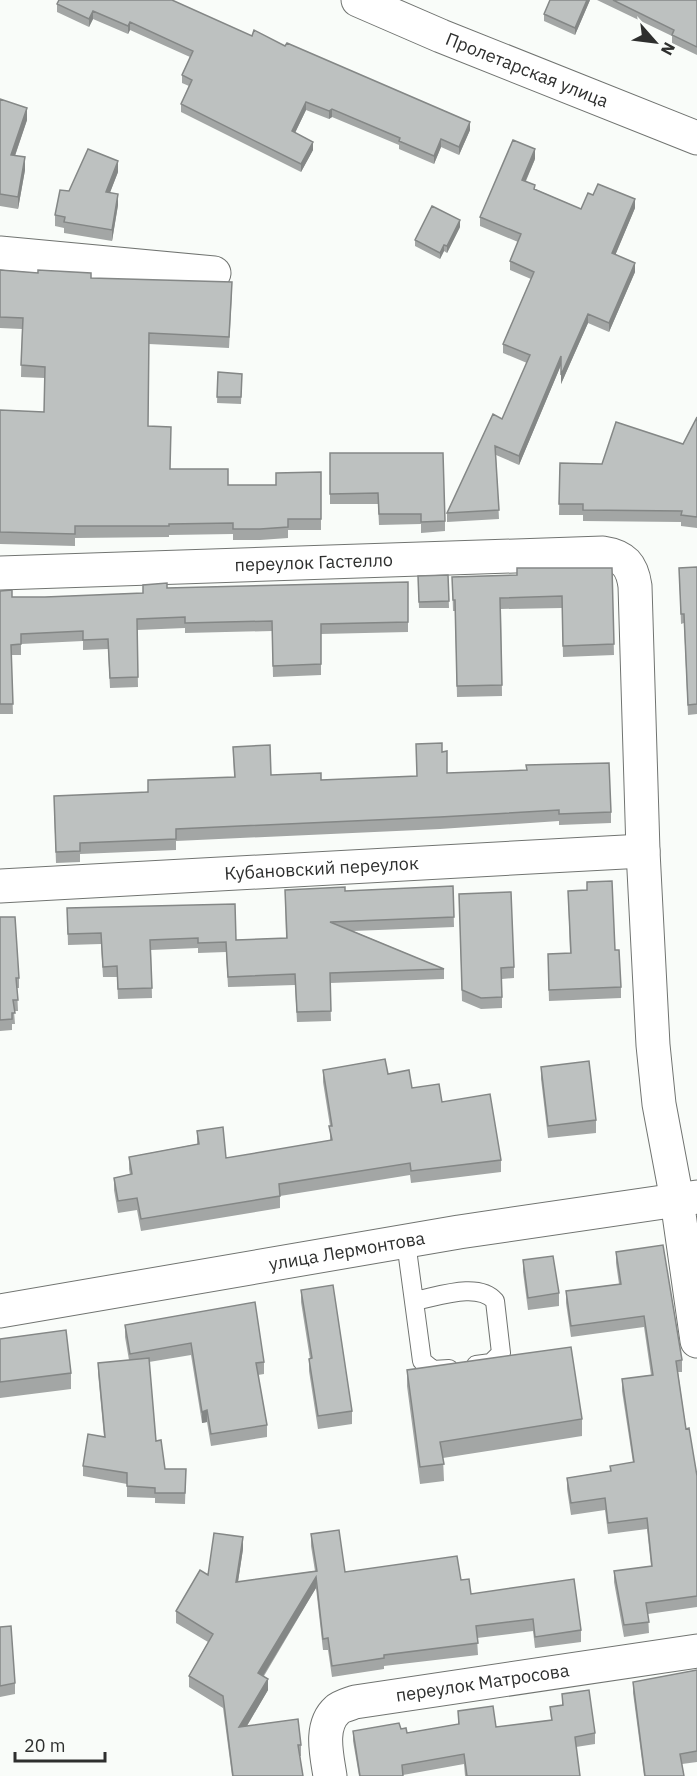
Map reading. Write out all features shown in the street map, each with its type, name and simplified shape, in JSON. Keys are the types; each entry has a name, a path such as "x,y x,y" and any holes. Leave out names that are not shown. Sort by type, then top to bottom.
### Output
{"street":[{"name":"Пролетарская улица","path":"358,0 441,36 697,138"},
{"path":"0,254 214,273"},
{"name":"переулок Гастелло","path":"0,573 615,555 626,561 633,572 635,586 643,851"},
{"path":"643,851 655,1069 659,1104 687,1198 697,1341"},
{"name":"Кубановский переулок","path":"0,886 643,851"},
{"name":"улица Лермонтова","path":"0,1311 405,1242 687,1198"},
{"name":"переулок Матросова","path":"330,1776 325,1745 327,1725 337,1710 355,1702 697,1651"}],"lane":[{"path":"405,1242 422,1361 426,1366 441,1370 497,1360 501,1346 495,1301 491,1296 478,1290 414,1301"}],"building":[{"path":"59,0 172,0 252,36 254,30 285,46 287,43 470,122 459,147 441,139 434,156 399,141 400,138 332,109 329,111 306,102 292,131 313,142 301,164 181,104 192,80 182,75 193,51 130,22 128,26 93,11 89,19 57,4"},
{"path":"550,0 587,0 575,28 544,14"},
{"path":"613,0 697,0 697,47 672,35 674,30"},
{"path":"0,99 27,108 11,155 25,157 18,197 0,194"},
{"path":"513,140 535,149 522,180 535,185 534,189 581,209 588,193 593,195 598,184 635,199 612,253 635,263 609,323 588,314 561,375 561,356 519,456 495,446 499,510 447,513 493,414 502,419 530,355 503,344 534,272 510,261 521,234 480,217"},
{"path":"88,149 118,161 106,192 118,194 112,230 64,222 65,217 55,215 60,190 69,191"},
{"path":"432,206 460,220 447,246 444,245 440,253 415,240"},
{"path":"0,270 91,273 91,278 232,282 229,337 149,333 148,426 171,427 170,469 228,469 228,485 276,485 276,473 321,472 321,519 288,519 288,527 260,529 233,529 233,523 75,526 75,534 0,532 0,410 44,412 45,367 21,365 23,318 0,317"},
{"path":"218,372 242,374 241,397 217,397"},
{"path":"697,417 697,517 681,515 682,511 583,510 583,504 559,504 560,463 602,464 616,422 683,444"},
{"path":"330,453 443,453 445,521 421,522 421,514 379,514 378,493 330,494"},
{"path":"697,567 697,704 688,705 684,614 681,614 679,568"},
{"path":"517,568 612,568 614,644 563,646 562,596 500,598 502,685 457,686 455,600 453,600 452,577 517,575"},
{"path":"448,575 449,601 419,602 418,576"},
{"path":"408,582 408,622 321,624 321,664 273,666 272,621 185,623 185,617 137,619 138,677 110,678 108,639 83,640 83,631 21,634 21,644 11,645 13,704 0,704 0,591 12,590 12,597 45,597 143,593 143,585 167,583 167,588"},
{"path":"442,743 442,752 447,751 447,773 527,770 526,765 609,763 611,812 559,814 559,810 176,829 176,839 80,843 80,851 56,852 54,796 148,792 148,780 235,777 233,747 270,745 271,775 321,773 321,780 417,776 416,744"},
{"path":"612,881 615,950 619,950 621,987 549,990 548,954 571,953 568,891 587,890 587,882"},
{"path":"453,886 454,917 330,922 444,969 330,973 331,1011 297,1012 295,974 228,977 226,942 198,943 198,938 150,940 152,988 118,989 117,966 103,967 101,933 68,934 67,908 235,904 236,940 287,938 285,890 345,887 345,891"},
{"path":"511,892 514,967 501,968 502,997 481,998 462,990 459,894"},
{"path":"0,917 15,917 19,978 16,978 18,1000 13,1000 15,1013 12,1013 12,1019 0,1020"},
{"path":"385,1059 388,1074 409,1070 412,1088 439,1084 442,1102 490,1094 501,1160 411,1171 410,1163 279,1184 280,1196 141,1219 137,1198 118,1201 114,1178 132,1174 129,1157 199,1144 197,1131 223,1127 226,1158 332,1140 323,1070"},
{"path":"589,1061 596,1120 548,1126 541,1067"},
{"path":"663,1245 682,1360 676,1361 686,1429 689,1428 697,1476 697,1596 646,1603 649,1622 624,1625 614,1571 652,1566 647,1518 608,1523 605,1498 571,1503 567,1478 611,1471 610,1466 634,1462 622,1379 653,1375 644,1316 571,1326 566,1291 621,1284 616,1252"},
{"path":"553,1256 559,1293 528,1298 523,1260"},
{"path":"333,1285 352,1411 318,1416 309,1359 312,1358 301,1290"},
{"path":"255,1302 264,1362 256,1363 267,1425 211,1434 207,1410 202,1412 191,1343 130,1354 125,1325"},
{"path":"66,1330 71,1373 0,1382 0,1339"},
{"path":"571,1347 582,1419 440,1442 444,1464 420,1467 407,1370"},
{"path":"149,1358 156,1441 161,1440 165,1469 186,1469 185,1493 155,1493 155,1488 127,1486 127,1473 83,1466 88,1434 105,1437 98,1363"},
{"path":"339,1530 345,1572 457,1556 461,1580 469,1579 471,1594 574,1579 581,1630 535,1637 533,1619 476,1626 478,1643 384,1655 384,1658 332,1666 328,1638 323,1639 316,1577 258,1673 268,1679 239,1727 298,1719 301,1745 298,1745 303,1776 233,1776 223,1696 189,1676 213,1634 176,1611 200,1570 208,1575 214,1533 243,1537 236,1582 317,1571 311,1534"},
{"path":"11,1626 15,1683 0,1686 0,1627"},
{"path":"697,1670 697,1751 680,1754 684,1776 645,1776 633,1682"},
{"path":"589,1690 595,1733 575,1737 580,1776 467,1776 464,1754 402,1765 403,1776 360,1776 353,1731 399,1723 401,1729 406,1728 407,1733 459,1724 458,1711 493,1706 496,1727 552,1720 550,1707 563,1705 562,1694"}]}
